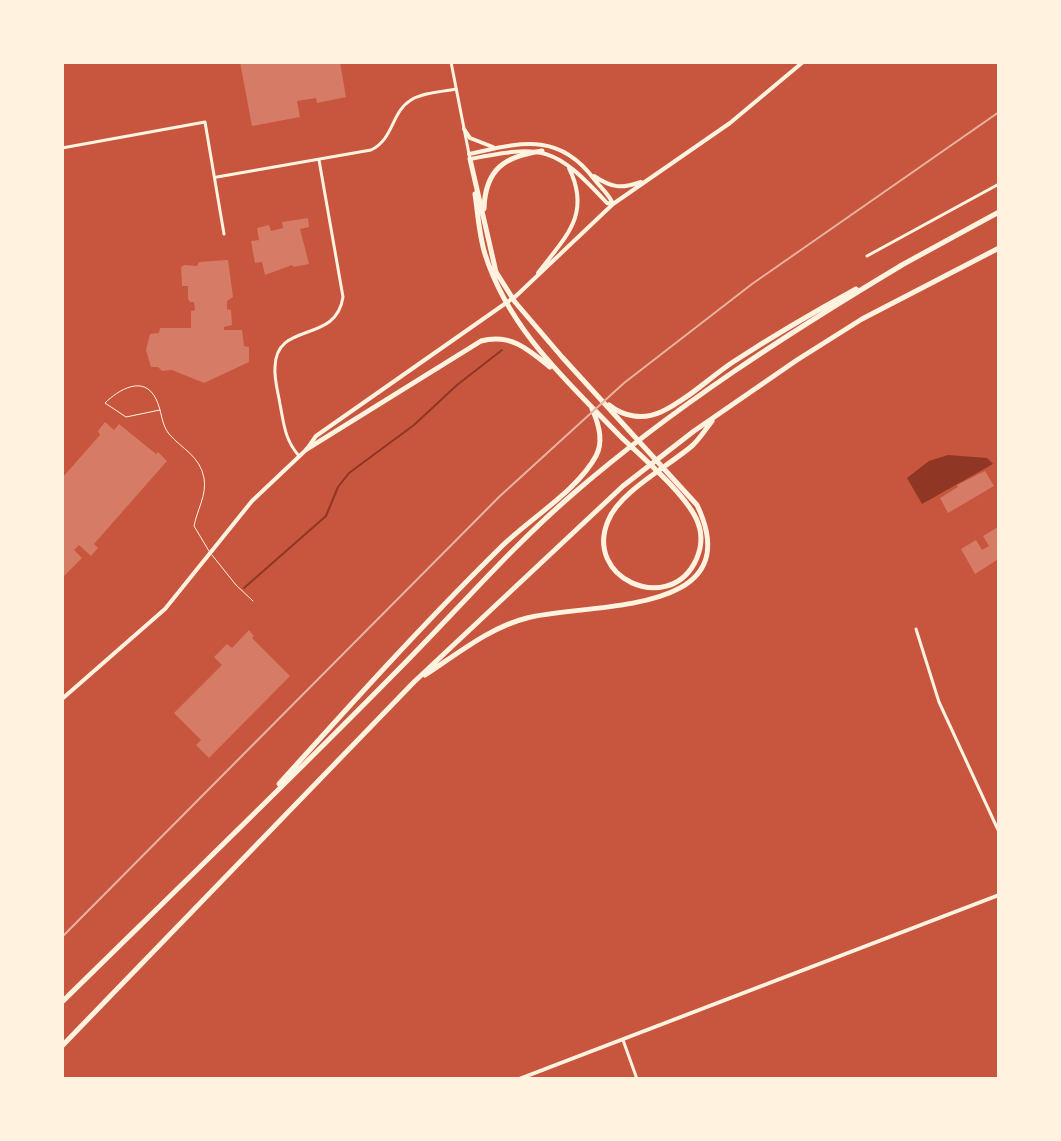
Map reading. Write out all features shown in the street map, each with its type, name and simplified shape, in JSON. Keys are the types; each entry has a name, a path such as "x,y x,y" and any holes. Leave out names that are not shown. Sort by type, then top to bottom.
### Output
{"highway":[{"path":"484,218 485,192 495,171 514,157 542,151"},
{"path":"469,156 494,273 532,324 596,394 682,494 697,520 699,554 682,579 661,586 639,587 630,584 616,572 607,557 604,537 608,520 626,498 695,443 717,414"},
{"path":"414,682 478,640 524,618 571,609 644,602 684,587 702,567 707,544 703,518 697,505 682,494 562,376 525,335 507,309 483,250 469,156"},
{"path":"596,394 621,414 637,417 660,413 807,315 999,212"},
{"path":"62,1046 414,682 623,486 717,414 862,319 999,248"},
{"path":"62,1002 395,674 539,524 714,385 902,265"},
{"path":"307,449 468,347 490,339 517,342 562,376"},
{"path":"244,822 453,596 518,531 584,474 598,452 600,438 598,421 588,401"}],"main road":[{"path":"62,699 165,609 252,501 307,449 316,436 532,282 613,204 730,123 803,62"},
{"path":"464,129 470,138 495,148"},
{"path":"469,156 523,143 545,144 565,153 610,186 623,188 647,180"},
{"path":"469,156 520,150 542,151 556,156 577,171 607,203 613,204"},
{"path":"532,282 577,215 578,192 568,165"},
{"path":"590,173 613,204"},
{"path":"519,1079 999,895"}],"street":[{"path":"451,62 469,156"},
{"path":"217,177 374,149 387,139 401,109 410,100 456,89"},
{"path":"62,148 205,122 217,177 224,234"},
{"path":"299,456 287,439 275,374 276,358 290,338 331,322 339,312 343,297 319,160"},
{"path":"867,256 999,184"},
{"path":"916,629 939,702 999,832"},
{"path":"623,1040 637,1079"}],"lane":[{"path":"160,410 126,417 105,403 120,389 137,386 152,393 160,410 169,434 189,451 201,467 204,490 194,526 210,553 253,601"}],"shaded area":[{"path":"948,455 987,458 993,464 922,504 907,478 929,461"}],"building":[{"path":"240,62 340,62 346,97 317,103 316,98 297,101 300,117 252,126"},
{"path":"308,218 309,227 300,229 309,264 292,265 265,275 262,262 255,263 251,241 259,240 257,228 269,225 271,231 283,228 282,222"},
{"path":"228,260 233,297 227,301 227,309 231,310 232,325 224,327 224,330 242,330 244,346 249,347 249,362 204,383 172,370 162,371 151,367 146,350 150,334 159,333 160,328 191,328 194,302 188,299 188,286 182,286 181,267"},
{"path":"105,422 114,430 119,424 167,461 94,544 98,548 91,556 79,545 74,550 82,558 62,578 62,478 100,435 98,431"},
{"path":"985,471 994,486 948,513 940,498 957,485"},
{"path":"998,527 999,564 997,560 975,574 961,549 976,540 982,550 989,546 983,536"},
{"path":"249,630 254,636 252,638 290,676 209,758 196,745 201,740 174,713 222,665 214,657 227,644 232,648"}],"waterway":[{"path":"244,588 326,516 338,487 349,473 414,425 457,385 502,350"}],"railway":[{"path":"62,937 500,496 624,383 752,284 999,112"}]}
